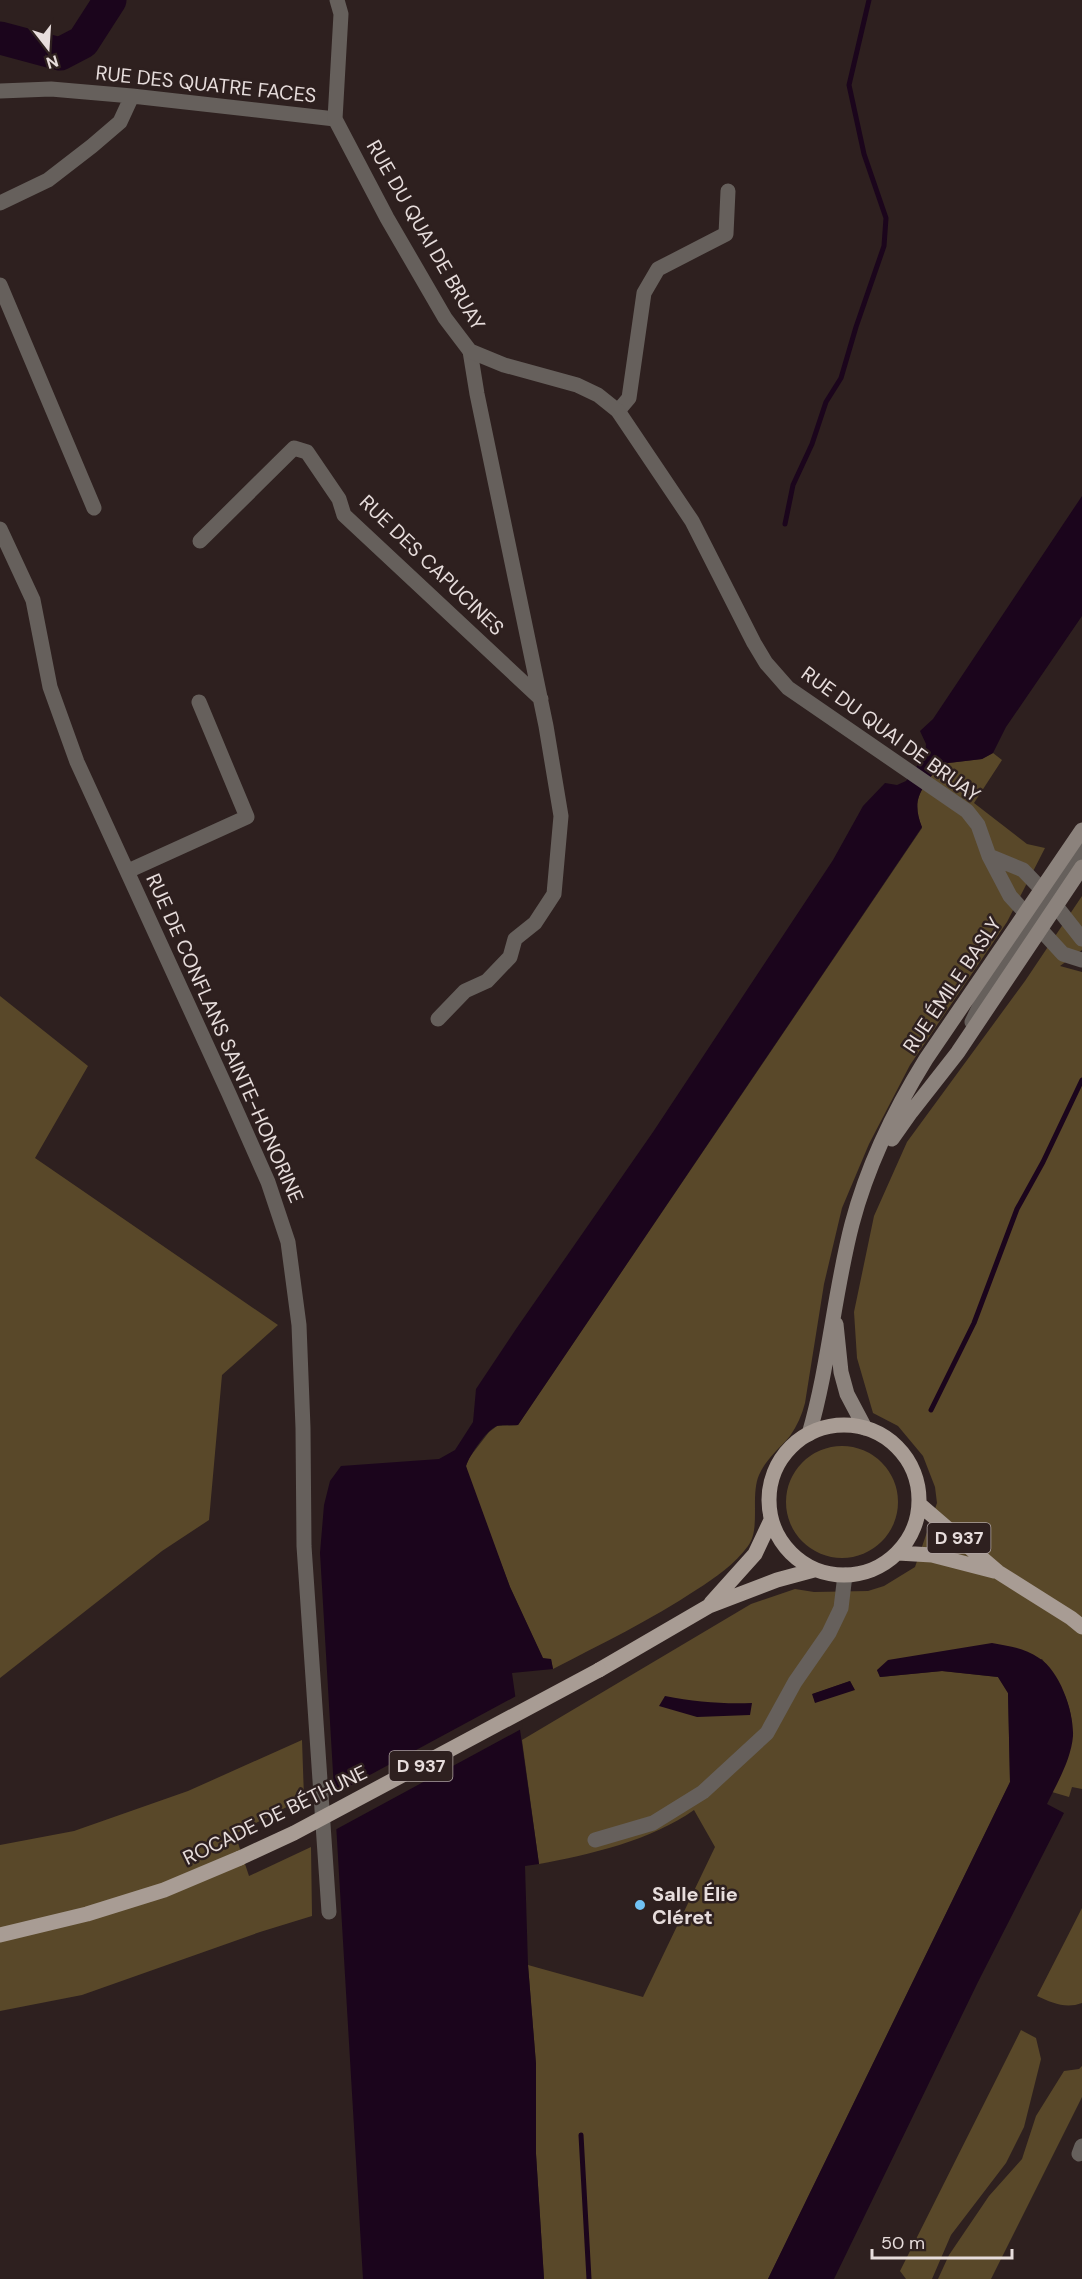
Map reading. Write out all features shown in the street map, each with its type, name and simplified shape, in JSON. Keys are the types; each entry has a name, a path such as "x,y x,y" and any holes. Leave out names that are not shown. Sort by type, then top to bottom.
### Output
{"main road":[{"name":"RUE ÉMILE BASLY","path":"870,1171 910,1112 958,1052 1047,900 1080,833"},
{"name":"RUE ÉMILE BASLY","path":"835,1312 852,1222 870,1171 907,1090 1034,922 1047,900 1082,867"},
{"path":"835,1312 841,1372 848,1394 865,1428"},
{"path":"809,1434 835,1312"},
{"path":"836,1426 865,1428 883,1436 899,1449 910,1465 917,1484 919,1504 916,1522 909,1539 898,1553 874,1569 865,1573 845,1575 814,1570 795,1558 780,1540 771,1520 768,1499 771,1480 780,1461 792,1446 809,1434 836,1426"},
{"name":"D 937","path":"919,1504 998,1572 1082,1627"},
{"name":"ROCADE DE BÉTHUNE","path":"709,1606 755,1554 771,1520"},
{"name":"D 937","path":"898,1553 932,1555 998,1572"},
{"name":"ROCADE DE BÉTHUNE","path":"0,1935 87,1914 164,1890 240,1858 294,1833 599,1670 709,1606 777,1580 814,1570"}],"street":[{"path":"335,119 340,14 337,0"},
{"name":"RUE DES QUATRE FACES","path":"0,91 51,89 335,119"},
{"path":"0,203 48,180 92,146 120,122 132,96"},
{"name":"RUE DU QUAI DE BRUAY","path":"335,119 404,248 445,318 470,351 504,365 577,385 598,395 618,411 692,520 766,663 788,688 968,811 978,825 989,856 1010,897 1034,922"},
{"path":"618,411 629,398 644,293 658,269 726,234 728,191"},
{"path":"0,285 94,508"},
{"name":"RUE DES CAPUCINES","path":"438,1019 465,992 487,981 510,957 515,939 535,923 554,894 561,816 541,699 470,351"},
{"name":"RUE DES CAPUCINES","path":"200,541 294,448 308,452 339,499 344,515 541,699"},
{"name":"RUE DE CONFLANS SAINTE-HONORINE","path":"0,528 33,600 50,687 77,762 268,1182 279,1210 290,1253 299,1325 304,1546 328,1912"},
{"path":"128,871 247,817 200,702"},
{"path":"989,856 1023,870 1082,939"},
{"path":"1034,922 1063,954 1082,960"},
{"path":"595,1840 653,1823 703,1792 767,1733 795,1682 829,1633 841,1608 845,1575"}],"shaded area":[{"path":"1082,496 1082,616 1006,727 993,753 982,759 940,764 918,800 917,808 922,827 518,1425 499,1425 493,1428 479,1443 466,1466 510,1587 543,1658 551,1659 553,1669 512,1673 539,1864 525,1866 528,1965 536,2064 536,2154 544,2279 363,2279 320,1553 324,1505 330,1481 341,1466 439,1459 455,1450 473,1422 476,1389 653,1132 833,860 863,806 885,783 897,785 906,781 925,755 926,744 920,731 933,719"},
{"path":"993,753 1002,760 974,803 1027,844 1045,848 1007,922 910,1065 869,1144 842,1208 824,1284 804,1407 793,1432 769,1459 759,1475 756,1483 752,1539 737,1559 679,1601 644,1622 553,1669 551,1659 543,1659 510,1587 467,1475 466,1466 469,1458 489,1432 497,1426 518,1425 922,828 917,808 918,800 920,793 940,764 982,759"},
{"path":"1082,896 1082,950 1060,966 1082,972 1082,1789 1072,1787 1069,1797 1052,1792 1067,1754 1072,1723 1064,1693 1042,1659 877,1670 880,1677 942,1671 998,1677 1008,1693 1010,1782 768,2279 544,2279 536,2154 536,2064 528,1965 643,1997 715,1847 694,1810 659,1830 620,1845 539,1864 522,1740 751,1604 795,1589 814,1592 868,1591 884,1586 915,1567 937,1503 935,1487 923,1456 898,1426 873,1413 857,1358 854,1312 874,1216 907,1142 1025,981","holes":["850,1681 854,1689 815,1702 813,1694"]},
{"path":"0,996 88,1066 35,1158 278,1325 222,1375 209,1520 162,1551 0,1678"},
{"path":"842,1446 863,1451 881,1463 893,1481 898,1502 893,1523 881,1541 863,1553 842,1558 821,1553 803,1541 791,1523 786,1502 791,1481 803,1463 821,1451"},
{"path":"992,1643 1010,1646 1039,1658 1053,1672 1064,1693 1073,1726 1072,1745 1063,1771 1047,1804 1064,1813 978,1982 834,2279 768,2279 1010,1782 1008,1693 998,1677 942,1671 880,1677 877,1670 888,1660"},
{"path":"850,1681 855,1690 815,1703 812,1694"},
{"path":"665,1696 708,1702 752,1703 750,1715 697,1717 659,1706"},
{"path":"302,1740 304,1798 235,1834 249,1876 311,1847 312,1916 82,1995 0,2011 0,1845 74,1831 188,1791"},
{"path":"1082,1908 1082,2003 1070,2005 1048,2001 1037,1996"},
{"path":"1021,2030 1036,2038 1041,2059 1024,2127 1006,2163 951,2235 932,2279 906,2279 900,2271"},
{"path":"1082,2066 1082,2097 991,2279 938,2279 949,2255 989,2196 1022,2159 1036,2116 1064,2071 1079,2069"}],"pier":[{"path":"518,1695 523,1728 333,1831 331,1796"}],"waterway":[{"path":"0,38 60,54 83,42 110,0"},
{"path":"785,524 793,485 812,444 826,402 841,378 884,246 886,218 864,154 849,85 869,0"},
{"path":"931,1410 974,1323 1017,1209 1043,1162 1082,1080"},
{"path":"581,2135 589,2279"}],"place":[{"name":"Salle Élie Cléret","path":"640,1905"}]}
